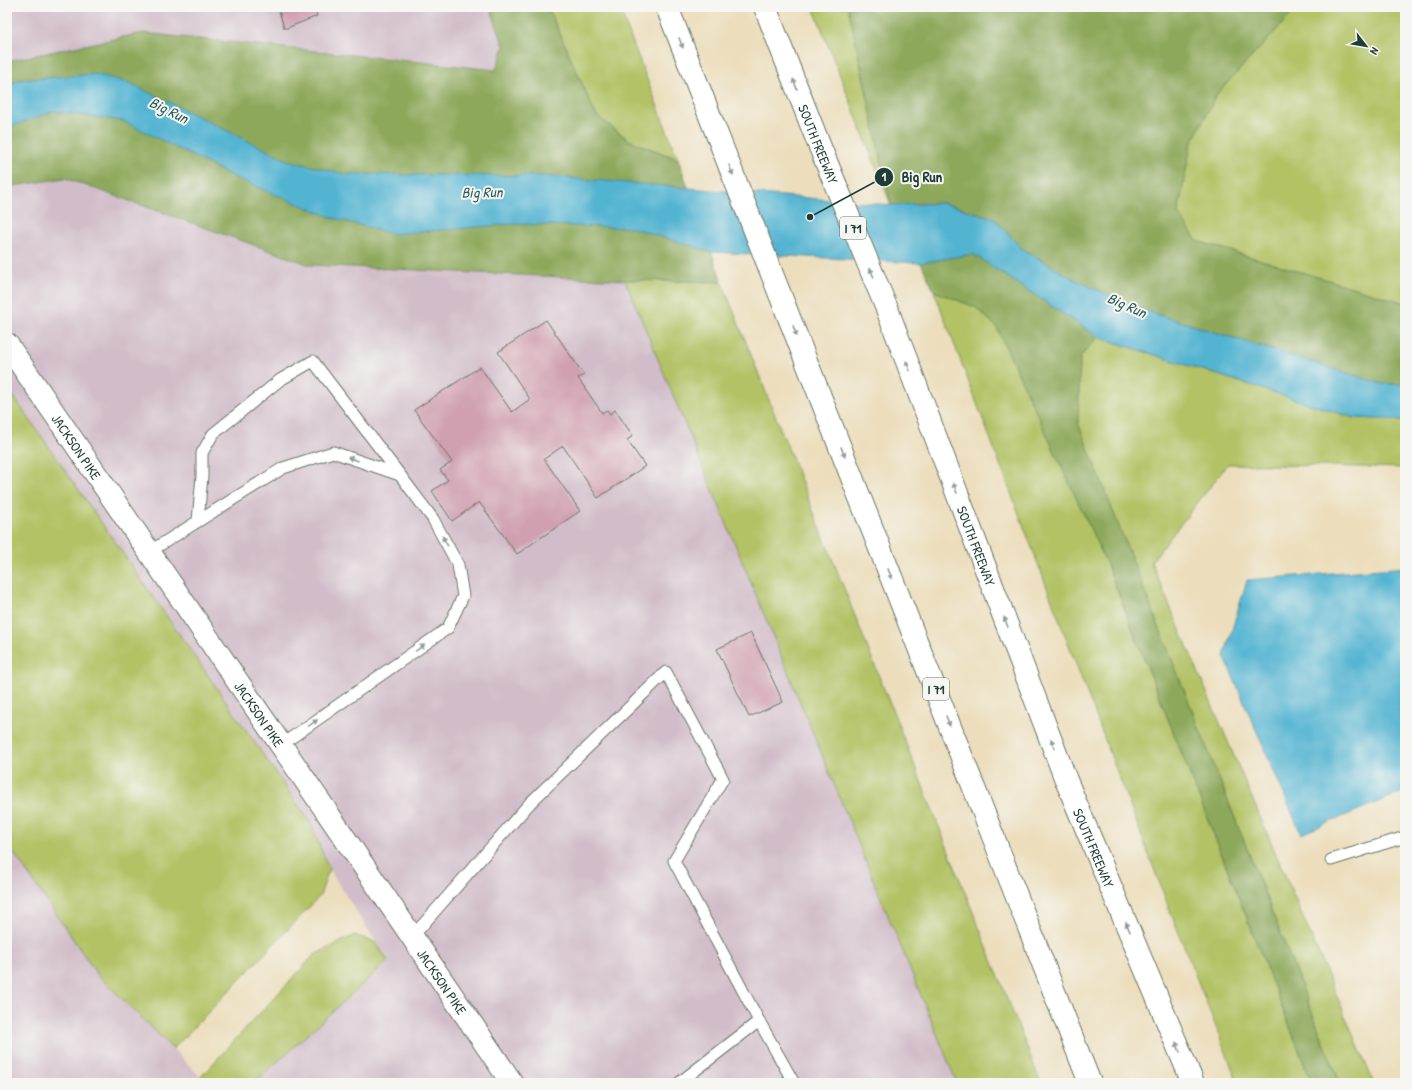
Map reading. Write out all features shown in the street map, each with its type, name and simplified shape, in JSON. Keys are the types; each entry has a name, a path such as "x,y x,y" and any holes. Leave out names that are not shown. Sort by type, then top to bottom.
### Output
{"main road":[{"name":"I 71","path":"667,7 1090,1083"},
{"name":"SOUTH FREEWAY","path":"765,7 820,147 887,310 1066,780 1193,1083"},
{"name":"JACKSON PIKE","path":"7,344 512,1083"}],"lane":[{"path":"198,521 202,476 202,453 213,434 280,380 313,361 433,519 458,565 463,596 448,628 281,745"},
{"path":"149,552 283,468 333,452 400,475"},
{"path":"412,937 530,803 666,672 723,779 674,861 759,1021 794,1083"},
{"path":"1332,860 1405,837"},
{"path":"679,1083 759,1021"}],"shaded area":[{"path":"7,7 490,7 504,46 496,70 143,33 7,61"},
{"path":"65,178 310,265 625,280 957,1083 254,1083 388,961 329,869 310,822 7,387 7,187"},
{"path":"7,843 97,974 201,1077 195,1083 7,1083"}],"green space":[{"path":"490,7 548,7 596,115 629,141 678,159 722,282 625,280 310,265 65,178 7,187 7,61 143,33 496,70 504,46"},
{"path":"548,7 619,7 678,159 629,140 596,115"},
{"path":"813,7 848,7 891,205"},
{"path":"848,7 1298,7 1217,94 1191,144 1178,213 1197,241 1405,303 1405,384 1382,384 1137,308 1074,279 1021,248 993,218 943,203 891,205"},
{"path":"1298,7 1405,7 1405,303 1197,241 1178,213 1191,144 1217,94"},
{"path":"973,254 1098,337 1080,357 1078,423 1340,1083 1312,1083 1106,562 996,326 975,307 934,291 921,263"},
{"path":"625,280 722,282 1041,1083 957,1083"},
{"path":"934,291 975,307 996,326 1106,562 1312,1083 1238,1083 1169,908"},
{"path":"1098,337 1354,418 1405,420 1405,468 1228,464 1151,562 1374,1083 1340,1083 1078,423 1080,357"},
{"path":"7,387 310,822 329,869 320,896 173,1049 97,974 7,843"},
{"path":"355,935 376,943 388,961 254,1083 195,1083 314,955"}],"water":[{"path":"95,74 130,83 287,160 344,174 546,176 891,205 943,203 994,218 1021,248 1074,279 1137,308 1382,384 1405,384 1405,420 1354,418 1098,337 973,254 921,263 711,252 633,228 515,224 393,234 333,218 240,180 123,121 54,111 7,128 7,85 19,80"},
{"path":"1405,567 1405,791 1301,834 1224,656 1247,580"}],"building":[{"path":"278,7 315,7 317,16 284,28"},
{"path":"546,320 584,375 578,378 602,413 607,410 610,414 615,410 633,436 627,440 645,466 598,498 563,446 544,459 580,511 517,554 479,502 452,521 432,491 448,480 440,470 452,462 414,410 480,367 512,412 530,399 498,352"},
{"path":"751,633 783,702 749,717 717,649"}],"place":[{"name":"Big Run","path":"810,217"}]}
